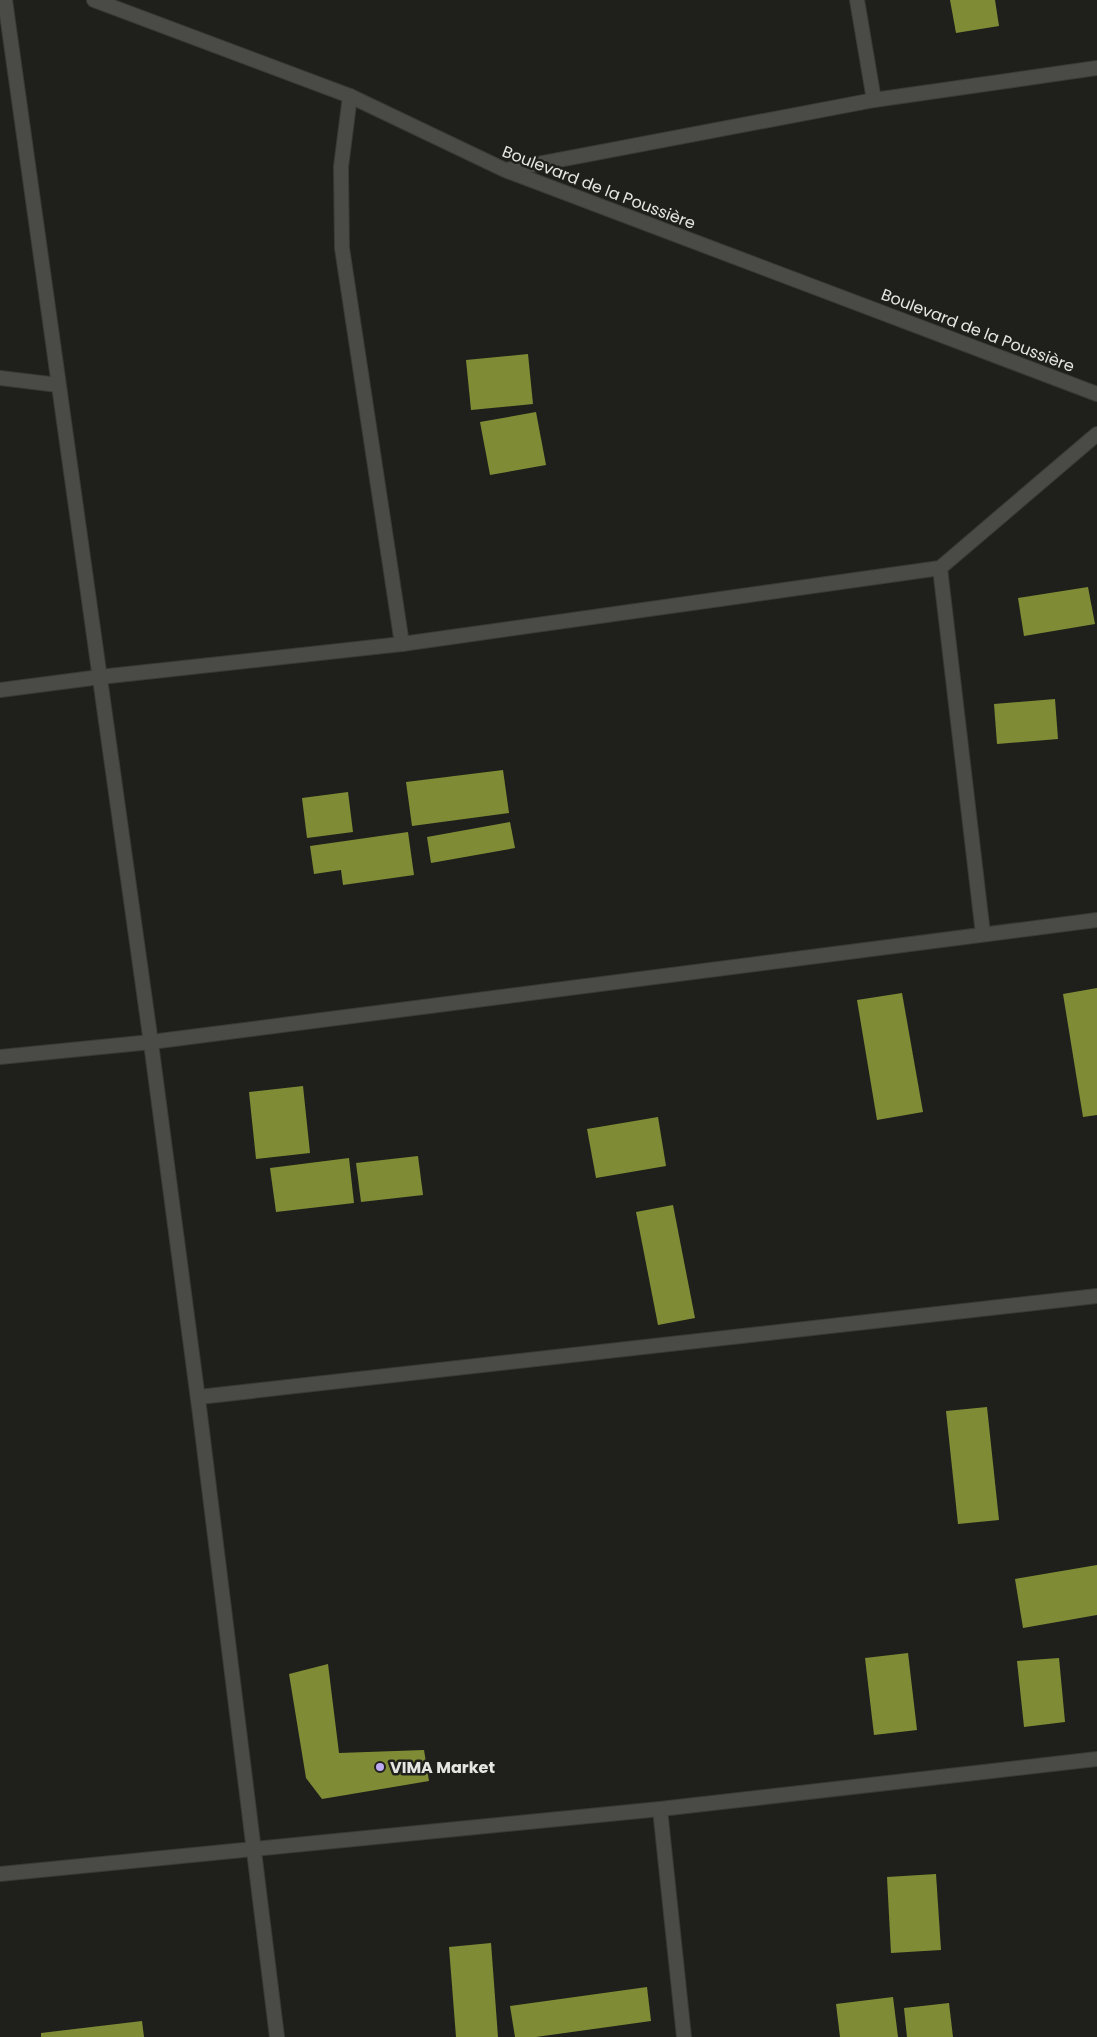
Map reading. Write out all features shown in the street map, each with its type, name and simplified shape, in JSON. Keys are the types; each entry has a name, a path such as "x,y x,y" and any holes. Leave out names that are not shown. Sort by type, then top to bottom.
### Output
{"street":[{"path":"5,0 151,1042 198,1397 277,2037"},
{"name":"Boulevard de la Poussière","path":"94,0 350,96 505,170 1097,394"},
{"path":"857,0 874,100"},
{"path":"505,170 874,100 1097,68"},
{"path":"350,96 341,168 342,248 402,644"},
{"path":"0,378 58,385"},
{"path":"0,690 100,677 402,644 940,568 1097,434"},
{"path":"940,568 983,934"},
{"path":"0,1057 151,1042 1097,920"},
{"path":"198,1397 1097,1296"},
{"path":"0,1874 660,1809 1097,1758"},
{"path":"660,1809 684,2037"}],"building":[{"path":"950,0 995,0 999,26 956,33"},
{"path":"528,354 533,404 471,410 466,360"},
{"path":"536,412 546,465 490,475 480,422"},
{"path":"1088,587 1095,624 1024,636 1018,598"},
{"path":"1055,699 1058,739 997,744 994,704"},
{"path":"503,770 509,813 412,826 406,782"},
{"path":"348,792 353,832 307,838 302,798"},
{"path":"510,822 515,848 431,863 427,837"},
{"path":"408,832 414,875 343,885 341,870 314,874 310,846"},
{"path":"1097,988 1097,1115 1083,1117 1063,994"},
{"path":"902,993 923,1112 877,1120 857,1000"},
{"path":"303,1086 310,1153 256,1159 249,1092"},
{"path":"658,1117 666,1166 596,1178 587,1129"},
{"path":"418,1156 423,1195 361,1202 356,1163"},
{"path":"349,1158 354,1203 276,1212 270,1168"},
{"path":"673,1205 695,1318 658,1325 636,1212"},
{"path":"987,1407 999,1520 958,1524 946,1411"},
{"path":"1097,1565 1097,1615 1023,1628 1015,1579"},
{"path":"908,1653 917,1730 874,1735 865,1658"},
{"path":"1059,1658 1065,1722 1024,1727 1017,1661"},
{"path":"328,1664 339,1753 424,1750 429,1781 322,1799 306,1778 289,1674"},
{"path":"936,1874 941,1950 891,1953 887,1877"},
{"path":"491,1943 498,2037 456,2037 449,1947"},
{"path":"647,1987 651,2021 536,2037 515,2037 510,2006"},
{"path":"893,1997 898,2037 840,2037 836,2004"},
{"path":"949,2003 953,2037 907,2037 904,2008"},
{"path":"142,2021 144,2037 41,2037 41,2033"}],"place":[{"name":"VIMA Market","path":"380,1767"}]}
